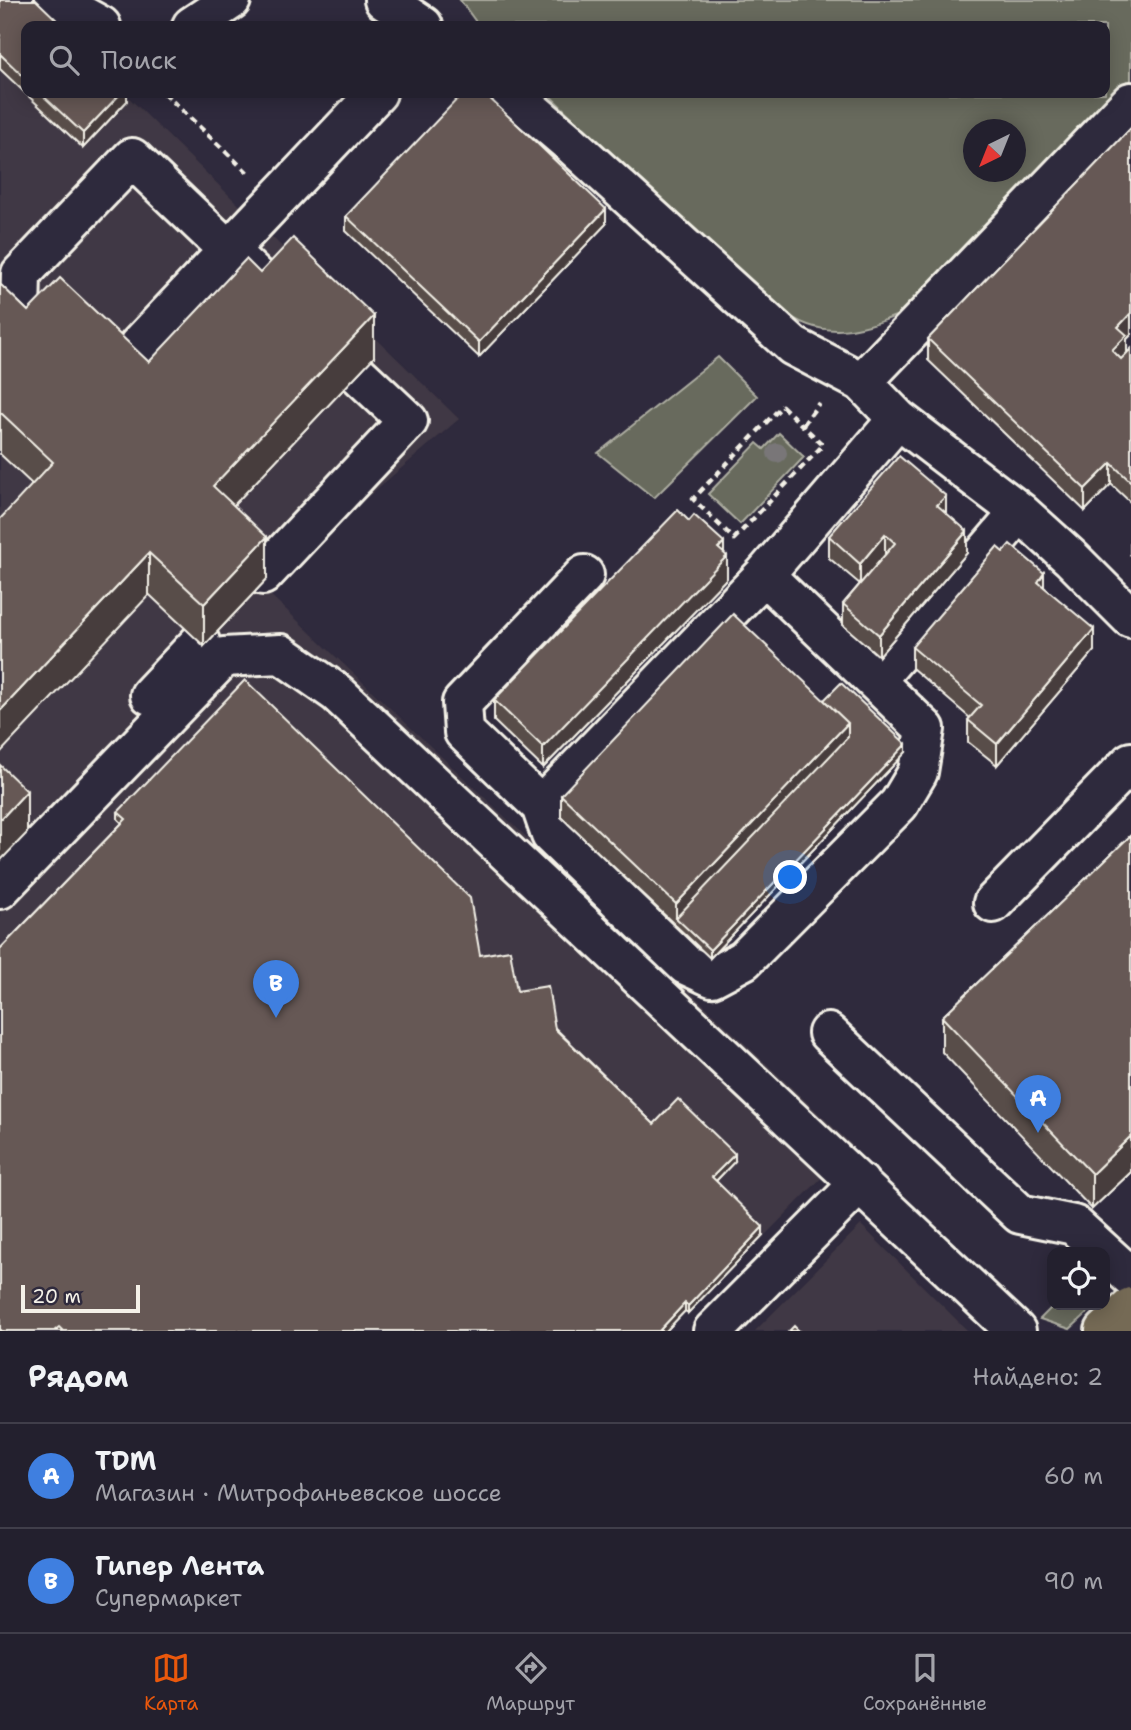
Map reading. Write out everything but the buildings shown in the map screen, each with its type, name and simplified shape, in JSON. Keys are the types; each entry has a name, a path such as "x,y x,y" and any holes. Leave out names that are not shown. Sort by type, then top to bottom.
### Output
{"main road":[{"path":"1105,1331 1131,1307"}],"lane":[{"path":"54,0 92,21"},
{"path":"200,21 231,0"},
{"path":"384,0 416,21"},
{"path":"138,346 372,98"},
{"path":"517,98 793,346 863,382 898,419 1020,512 1131,618"},
{"path":"863,382 1131,102"},
{"path":"8,300 132,158 277,297"},
{"path":"263,575 408,421 358,374"},
{"path":"541,806 764,575 898,419"},
{"path":"875,681 1020,512"},
{"path":"584,575 462,703 464,732 541,806 551,835 686,965 712,977 744,960 899,804 918,772 925,729 764,575"},
{"path":"23,829 200,642"},
{"path":"0,889 223,656 281,654 337,693 1016,1331"},
{"path":"993,903 1131,762"},
{"path":"828,1033 1020,1214 1074,1225 1131,1277"},
{"path":"713,1331 860,1183"}],"path":[{"path":"169,98 276,200"},
{"path":"782,406 823,445 734,539 699,505 693,499 782,406"}],"shaded area":[{"path":"0,0 26,0 26,21 21,21 21,98 129,98 459,419 262,587 853,1146 688,1313 685,1311 666,1331 0,1331"},
{"path":"861,1225 968,1331 755,1331"}],"green space":[{"path":"460,0 1131,0 1131,82 913,309 861,327 829,330 796,320 780,309 656,199 552,98 1110,98 1110,21 475,21"},
{"path":"718,357 757,396 654,498 598,453"},
{"path":"779,433 804,457 740,524 708,494 757,443 764,449"},
{"path":"1049,1310 1091,1310 1070,1329 1040,1319"}],"place":[{"name":"Гипер Лента","path":"276,1018"},
{"name":"TDM","path":"1038,1133"}]}
